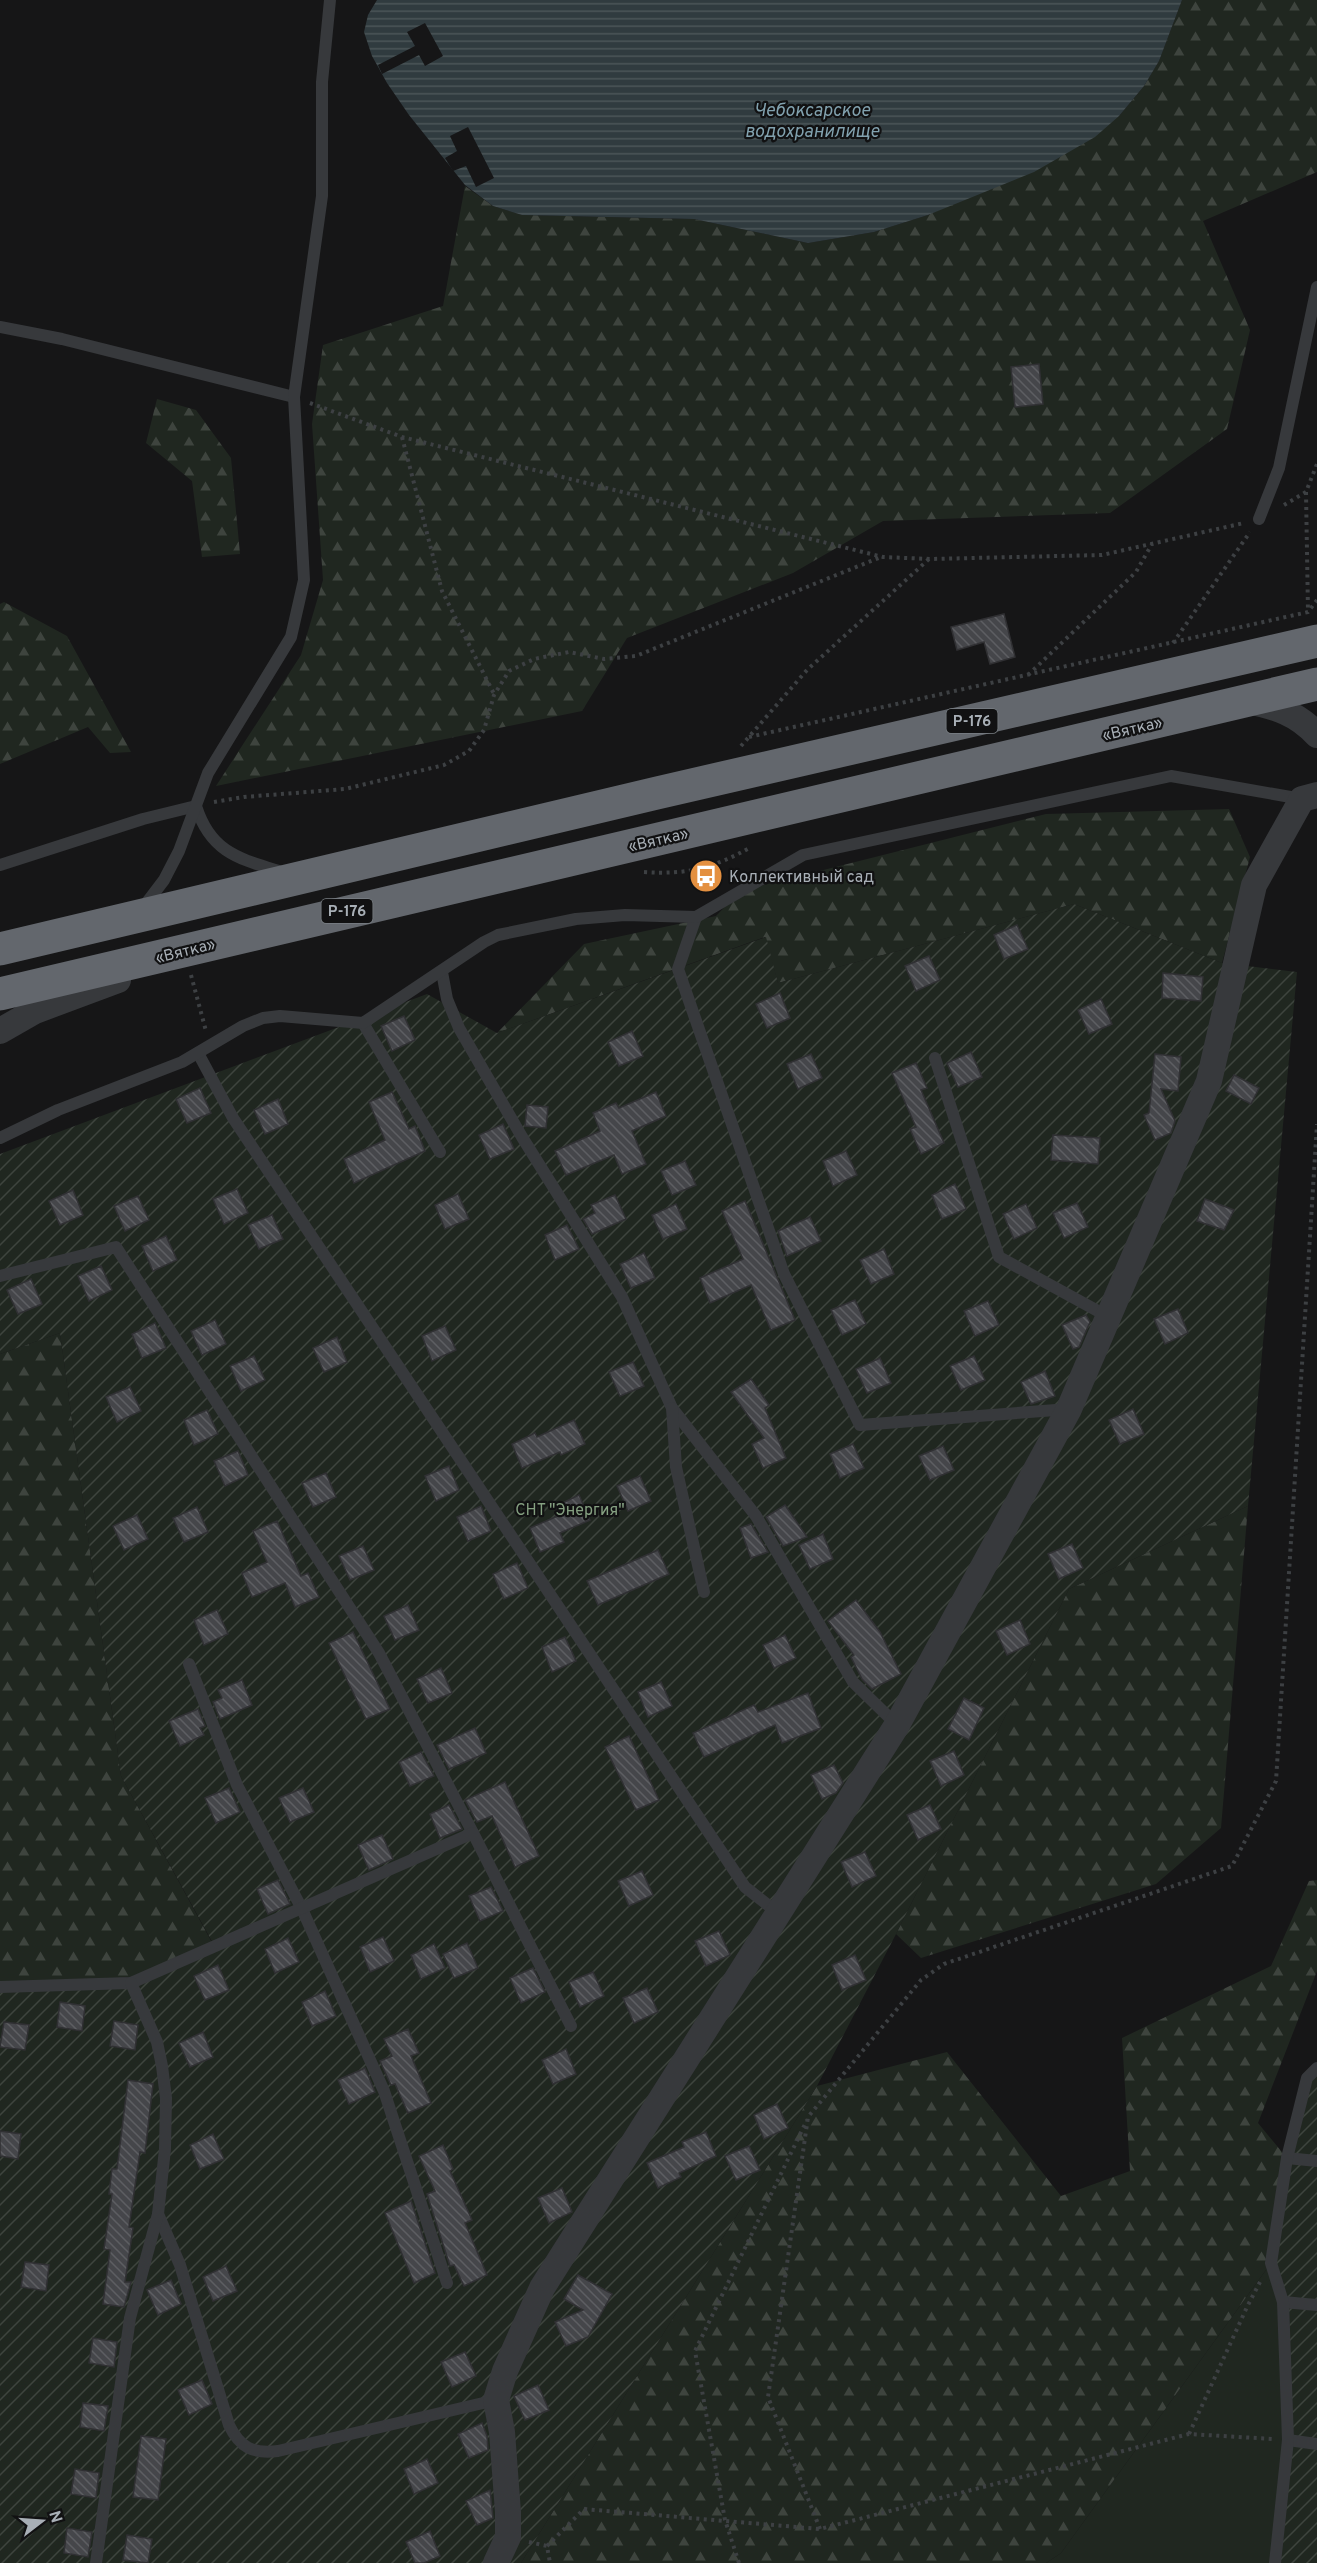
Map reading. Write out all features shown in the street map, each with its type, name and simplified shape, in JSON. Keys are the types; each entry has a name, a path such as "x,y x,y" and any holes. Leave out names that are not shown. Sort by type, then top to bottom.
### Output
{"highway":[{"name":"Р-176","path":"0,949 710,781 1313,627"},
{"name":"«Вятка»","path":"0,994 1317,684"}],"street":[{"path":"1248,700 1279,707 1304,720 1317,735"},
{"path":"496,2563 508,2537 502,2432 496,2400 505,2371 542,2288 897,1725 1069,1409 1209,1080 1254,885 1310,797"},
{"path":"0,1031 34,1011 72,996 281,927"}],"lane":[{"path":"136,916 164,880 174,861 208,773 291,637 304,580 294,397 322,196 322,82 330,0"},
{"path":"1259,519 1279,468 1317,287"},
{"path":"0,327 62,339 294,397"},
{"path":"0,1138 58,1110 182,1062 243,1026 263,1018 280,1016 363,1023 498,935 576,919 626,915 696,917 802,855 1171,777 1310,797"},
{"path":"0,865 143,819 196,806"},
{"path":"196,806 208,835 221,848 240,859 297,877"},
{"path":"696,917 678,969 784,1274 860,1425 1069,1409"},
{"path":"442,972 447,999 459,1028 522,1137 622,1297 672,1408 756,1516 853,1682 897,1725"},
{"path":"363,1023 440,1152"},
{"path":"198,1053 239,1128 745,1887 778,1913"},
{"path":"935,1058 999,1257 1107,1316"},
{"path":"0,1276 116,1247 379,1653 571,2026"},
{"path":"672,1408 676,1467 704,1592"},
{"path":"189,1664 237,1785 302,1909 384,2091 447,2283"},
{"path":"0,1987 131,1983 473,1833"},
{"path":"96,2563 129,2318 158,2214 166,2098 157,2042 131,1983"},
{"path":"1275,2563 1288,2440 1283,2302 1271,2263 1287,2158 1307,2078 1317,2068"},
{"path":"1287,2158 1317,2161"},
{"path":"158,2214 180,2265 229,2425 236,2439 246,2448 259,2453 278,2451 496,2400"},
{"path":"1283,2302 1317,2305"},
{"path":"1288,2440 1317,2444"}],"path":[{"path":"294,397 402,437 882,557 930,559 1102,555 1259,519 1306,492"},
{"path":"402,437 442,591 494,695"},
{"path":"1313,627 1306,492 1317,464"},
{"path":"1173,644 1259,519"},
{"path":"1028,676 1136,572 1152,543"},
{"path":"196,806 244,797 345,789 444,765 469,751 484,730 494,695 509,671 534,659 569,652 604,659 636,656 882,557"},
{"path":"710,781 807,670 930,559"},
{"path":"1313,627 1317,600"},
{"path":"749,737 1173,644 1313,627"},
{"path":"190,971 209,1046"},
{"path":"739,2563 725,2520 695,2351 808,2117 921,1980 944,1964 1232,1866 1276,1781 1317,1124"},
{"path":"808,2117 768,2397 820,2529"},
{"path":"1189,2434 1247,2307 1271,2263"},
{"path":"547,2546 584,2508 820,2529 1189,2434 1288,2440"},
{"path":"508,2537 547,2546"},
{"path":"547,2546 550,2563"}],"green space":[{"path":"1182,0 1317,0 1317,172 1203,221 1250,330 1227,429 1110,513 883,521 793,573 627,638 582,711 216,786 301,655 323,580 312,424 323,345 443,306 465,186 493,206 522,215 694,219 808,243 874,232 928,215 977,193 1119,116 1144,86 1159,61"},
{"path":"157,399 196,410 231,458 240,554 202,557 192,481 146,443"},
{"path":"4,602 67,636 131,752 110,753 88,727 0,764 0,604"},
{"path":"1229,809 1250,857 1222,963 1074,904 778,983 765,937 497,1033 584,944 716,916 740,891 1046,814"},
{"name":"СНТ \"Энергия\"","path":"1074,904 1222,963 1297,972 1248,1506 1069,1589 817,2086 521,2563 0,2563 0,1987 131,1983 215,1947 121,1776 60,1333 0,1354 0,1154 427,994 497,1033 766,937 778,983"},
{"path":"60,1333 121,1776 215,1948 131,1983 0,1987 0,1354"},
{"path":"1248,1506 1221,1828 1156,1884 921,1958 896,1934 1069,1589"},
{"path":"1317,1880 1317,1971 1258,2123 1287,2158 1271,2263 1061,2553 1046,2563 521,2563 817,2086 947,2052 1061,2196 1130,2171 1122,2038 1271,1966 1309,1881"},
{"path":"1317,2068 1317,2563 1275,2563 1288,2440 1283,2302 1271,2263 1307,2078"},
{"path":"1271,2263 1280,2299 1288,2374 1286,2450 1275,2563 1046,2563 1061,2553"}],"water":[{"name":"Чебоксарское водохранилище","path":"377,0 1182,0 1159,61 1144,86 1119,116 1095,137 1034,172 928,215 874,232 808,243 694,219 522,215 493,206 465,185 409,115 387,83 372,56 364,32 368,15"}],"pier":[{"path":"425,23 443,56 425,66 419,55 382,74 378,65 415,46 407,32"},
{"path":"468,127 494,178 476,187 466,166 453,171 445,158 457,151 450,136"}],"building":[{"path":"1039,364 1043,404 1015,407 1011,367"},
{"path":"1004,614 1015,657 990,664 984,642 957,650 951,627"},
{"path":"1017,925 1028,949 1004,959 994,935"},
{"path":"929,956 940,980 916,991 905,966"},
{"path":"1163,973 1203,977 1201,1001 1162,998"},
{"path":"780,993 790,1018 767,1028 756,1004"},
{"path":"1101,999 1112,1024 1089,1034 1078,1010"},
{"path":"404,1016 415,1040 392,1051 381,1026"},
{"path":"632,1031 643,1056 619,1066 608,1042"},
{"path":"971,1052 982,1077 958,1087 947,1063"},
{"path":"811,1054 822,1078 798,1089 787,1064"},
{"path":"1155,1054 1181,1057 1178,1091 1161,1089 1175,1121 1171,1133 1155,1140 1144,1115 1149,1113"},
{"path":"916,1063 927,1088 921,1090 944,1143 921,1154 910,1129 916,1127 892,1073"},
{"path":"1234,1075 1259,1088 1251,1104 1226,1091"},
{"path":"200,1088 211,1113 187,1123 176,1099"},
{"path":"392,1092 409,1129 415,1126 425,1151 354,1183 344,1159 385,1140 369,1102"},
{"path":"656,1092 666,1116 632,1131 646,1164 622,1174 614,1155 566,1175 555,1151 600,1131 593,1113 616,1103 619,1108"},
{"path":"278,1099 288,1124 265,1134 254,1110"},
{"path":"527,1105 548,1107 546,1128 525,1126"},
{"path":"503,1124 514,1149 490,1159 479,1135"},
{"path":"1053,1135 1100,1138 1098,1164 1051,1160"},
{"path":"846,1151 857,1175 833,1186 823,1161"},
{"path":"685,1161 696,1185 672,1195 661,1171"},
{"path":"955,1184 966,1209 942,1219 932,1195"},
{"path":"237,1189 248,1213 224,1224 213,1199"},
{"path":"73,1190 83,1215 60,1225 49,1201"},
{"path":"458,1194 469,1219 445,1229 435,1205"},
{"path":"615,1195 626,1219 592,1234 583,1219 595,1213 591,1205"},
{"path":"138,1196 149,1220 125,1231 114,1206"},
{"path":"1205,1199 1234,1210 1224,1230 1197,1221"},
{"path":"745,1201 795,1320 771,1330 751,1285 710,1303 700,1278 743,1259 722,1211"},
{"path":"1077,1203 1088,1227 1064,1238 1053,1213"},
{"path":"676,1204 687,1229 663,1239 652,1215"},
{"path":"1026,1204 1037,1228 1014,1239 1003,1214"},
{"path":"272,1215 283,1239 259,1249 248,1225"},
{"path":"810,1217 821,1241 787,1256 778,1231"},
{"path":"567,1225 579,1249 555,1260 545,1235"},
{"path":"166,1236 177,1260 153,1271 142,1246"},
{"path":"884,1249 894,1274 871,1284 860,1260"},
{"path":"644,1253 655,1278 631,1288 620,1264"},
{"path":"101,1266 112,1290 89,1301 78,1276"},
{"path":"31,1279 42,1304 18,1314 7,1290"},
{"path":"855,1300 866,1324 842,1335 831,1310"},
{"path":"988,1301 999,1325 975,1336 964,1311"},
{"path":"1178,1309 1188,1333 1165,1344 1154,1319"},
{"path":"1086,1315 1090,1322 1079,1347 1073,1349 1062,1325"},
{"path":"215,1320 226,1344 202,1355 191,1331"},
{"path":"155,1323 166,1348 142,1358 132,1334"},
{"path":"445,1326 456,1350 432,1361 422,1336"},
{"path":"337,1337 347,1362 324,1372 313,1348"},
{"path":"254,1356 265,1380 241,1391 230,1366"},
{"path":"974,1356 985,1380 961,1390 950,1366"},
{"path":"880,1358 891,1383 867,1393 856,1369"},
{"path":"633,1362 644,1386 620,1396 609,1372"},
{"path":"1045,1371 1055,1396 1031,1404 1021,1382"},
{"path":"751,1379 769,1405 765,1408 786,1458 763,1468 752,1444 764,1438 731,1392"},
{"path":"130,1387 141,1411 117,1422 106,1397"},
{"path":"1133,1409 1144,1434 1120,1444 1109,1420"},
{"path":"207,1410 218,1434 194,1445 184,1420"},
{"path":"574,1420 585,1444 522,1468 512,1444 535,1433 537,1437"},
{"path":"853,1444 864,1468 840,1478 830,1454"},
{"path":"943,1446 954,1470 930,1480 919,1456"},
{"path":"238,1451 248,1475 225,1486 214,1461"},
{"path":"449,1466 459,1490 436,1501 425,1476"},
{"path":"326,1473 336,1497 313,1507 302,1483"},
{"path":"640,1476 651,1501 628,1511 617,1486"},
{"path":"579,1495 590,1520 560,1533 564,1542 540,1552 530,1528 560,1515 556,1506"},
{"path":"785,1505 807,1537 783,1546 766,1517"},
{"path":"481,1506 491,1531 468,1541 457,1517"},
{"path":"197,1507 208,1532 184,1542 173,1518"},
{"path":"137,1515 148,1539 124,1550 113,1526"},
{"path":"277,1521 301,1576 308,1573 319,1597 295,1607 285,1583 252,1597 242,1573 267,1562 253,1531"},
{"path":"751,1524 768,1552 751,1558 740,1528"},
{"path":"823,1534 833,1559 810,1569 799,1545"},
{"path":"1072,1544 1083,1568 1059,1579 1048,1554"},
{"path":"363,1546 374,1570 350,1580 339,1556"},
{"path":"658,1550 669,1574 598,1605 587,1581"},
{"path":"517,1563 528,1588 504,1599 493,1574"},
{"path":"856,1600 880,1632 901,1674 872,1689 862,1679 851,1657 854,1655 828,1621"},
{"path":"408,1605 419,1630 395,1640 384,1616"},
{"path":"217,1610 228,1634 204,1645 194,1620"},
{"path":"1020,1620 1030,1644 1007,1655 996,1631"},
{"path":"353,1632 390,1709 366,1719 329,1643"},
{"path":"785,1635 796,1658 774,1668 763,1645"},
{"path":"565,1637 576,1661 552,1672 542,1647"},
{"path":"441,1668 452,1693 428,1703 417,1679"},
{"path":"242,1680 252,1705 220,1719 213,1702 222,1698 218,1690"},
{"path":"661,1682 672,1706 648,1717 638,1692"},
{"path":"808,1693 821,1728 782,1743 775,1725 704,1757 693,1733 754,1705 758,1712"},
{"path":"964,1698 984,1708 969,1740 948,1729"},
{"path":"198,1709 205,1726 200,1728 204,1735 180,1746 169,1721"},
{"path":"475,1728 486,1753 449,1769 437,1745"},
{"path":"629,1736 659,1800 636,1810 605,1747"},
{"path":"954,1751 964,1775 941,1786 930,1761"},
{"path":"421,1752 434,1776 410,1786 399,1762"},
{"path":"834,1765 843,1783 836,1793 822,1799 811,1775"},
{"path":"505,1782 539,1856 515,1867 492,1816 477,1822 465,1800"},
{"path":"229,1788 240,1812 216,1823 205,1798"},
{"path":"303,1788 314,1812 290,1822 279,1798"},
{"path":"449,1805 462,1829 440,1838 430,1814"},
{"path":"930,1805 941,1829 918,1840 907,1815"},
{"path":"382,1835 393,1859 369,1870 358,1845"},
{"path":"865,1852 876,1876 852,1887 841,1862"},
{"path":"642,1871 653,1895 629,1906 618,1881"},
{"path":"278,1880 290,1904 268,1914 257,1889"},
{"path":"491,1887 503,1911 480,1921 469,1896"},
{"path":"719,1931 730,1955 706,1966 695,1941"},
{"path":"383,1937 394,1961 370,1972 360,1947"},
{"path":"288,1938 299,1962 275,1973 265,1949"},
{"path":"467,1943 478,1968 454,1978 443,1954"},
{"path":"434,1944 445,1968 421,1979 411,1955"},
{"path":"855,1955 866,1980 842,1990 832,1965"},
{"path":"218,1965 229,1990 205,2000 194,1976"},
{"path":"533,1968 545,1992 521,2003 510,1978"},
{"path":"593,1972 604,1996 580,2007 569,1982"},
{"path":"647,1988 658,2012 634,2023 623,1998"},
{"path":"325,1991 336,2016 312,2026 302,2002"},
{"path":"60,2002 85,2006 82,2031 57,2027"},
{"path":"114,2021 138,2025 135,2050 110,2046"},
{"path":"4,2022 29,2025 25,2050 0,2047"},
{"path":"408,2029 419,2053 411,2056 431,2103 408,2113 395,2084 391,2085 380,2061 392,2056 384,2039"},
{"path":"203,2032 213,2057 190,2067 179,2043"},
{"path":"566,2049 576,2074 553,2084 542,2060"},
{"path":"365,2068 375,2092 349,2104 338,2080"},
{"path":"128,2080 153,2084 145,2153 140,2152 129,2227 133,2228 125,2282 131,2282 124,2307 103,2304 110,2250 104,2249 112,2194 109,2194 112,2169 117,2169"},
{"path":"777,2104 788,2128 764,2139 754,2115"},
{"path":"0,2131 21,2134 18,2159 0,2156"},
{"path":"706,2132 716,2156 679,2173 681,2177 658,2188 647,2163 684,2147 682,2142"},
{"path":"213,2134 224,2159 200,2169 190,2145"},
{"path":"443,2145 453,2169 450,2171 472,2220 465,2223 487,2275 464,2286 454,2265 450,2266 427,2194 435,2191 419,2156"},
{"path":"749,2146 760,2170 736,2180 725,2156"},
{"path":"562,2188 572,2212 549,2223 538,2198"},
{"path":"411,2201 435,2273 414,2283 385,2213"},
{"path":"25,2262 49,2265 46,2291 21,2287"},
{"path":"226,2266 237,2291 213,2301 203,2277"},
{"path":"578,2275 612,2294 588,2337 566,2346 555,2322 583,2310 564,2299"},
{"path":"171,2280 181,2304 158,2315 147,2290"},
{"path":"93,2338 117,2342 114,2367 89,2363"},
{"path":"465,2352 476,2376 452,2387 441,2362"},
{"path":"202,2380 212,2404 189,2415 178,2390"},
{"path":"538,2385 549,2410 525,2420 514,2396"},
{"path":"83,2403 108,2406 104,2431 80,2427"},
{"path":"482,2423 487,2436 488,2450 469,2458 458,2434"},
{"path":"141,2436 166,2439 158,2500 133,2497"},
{"path":"427,2459 438,2483 414,2494 404,2469"},
{"path":"75,2469 99,2473 96,2498 71,2494"},
{"path":"490,2490 493,2518 477,2525 466,2501"},
{"path":"67,2528 92,2532 88,2557 64,2553"},
{"path":"430,2531 440,2556 424,2563 415,2563 406,2542"},
{"path":"127,2535 152,2539 148,2563 123,2560"}],"place":[{"name":"Коллективный сад","path":"706,876"}]}
